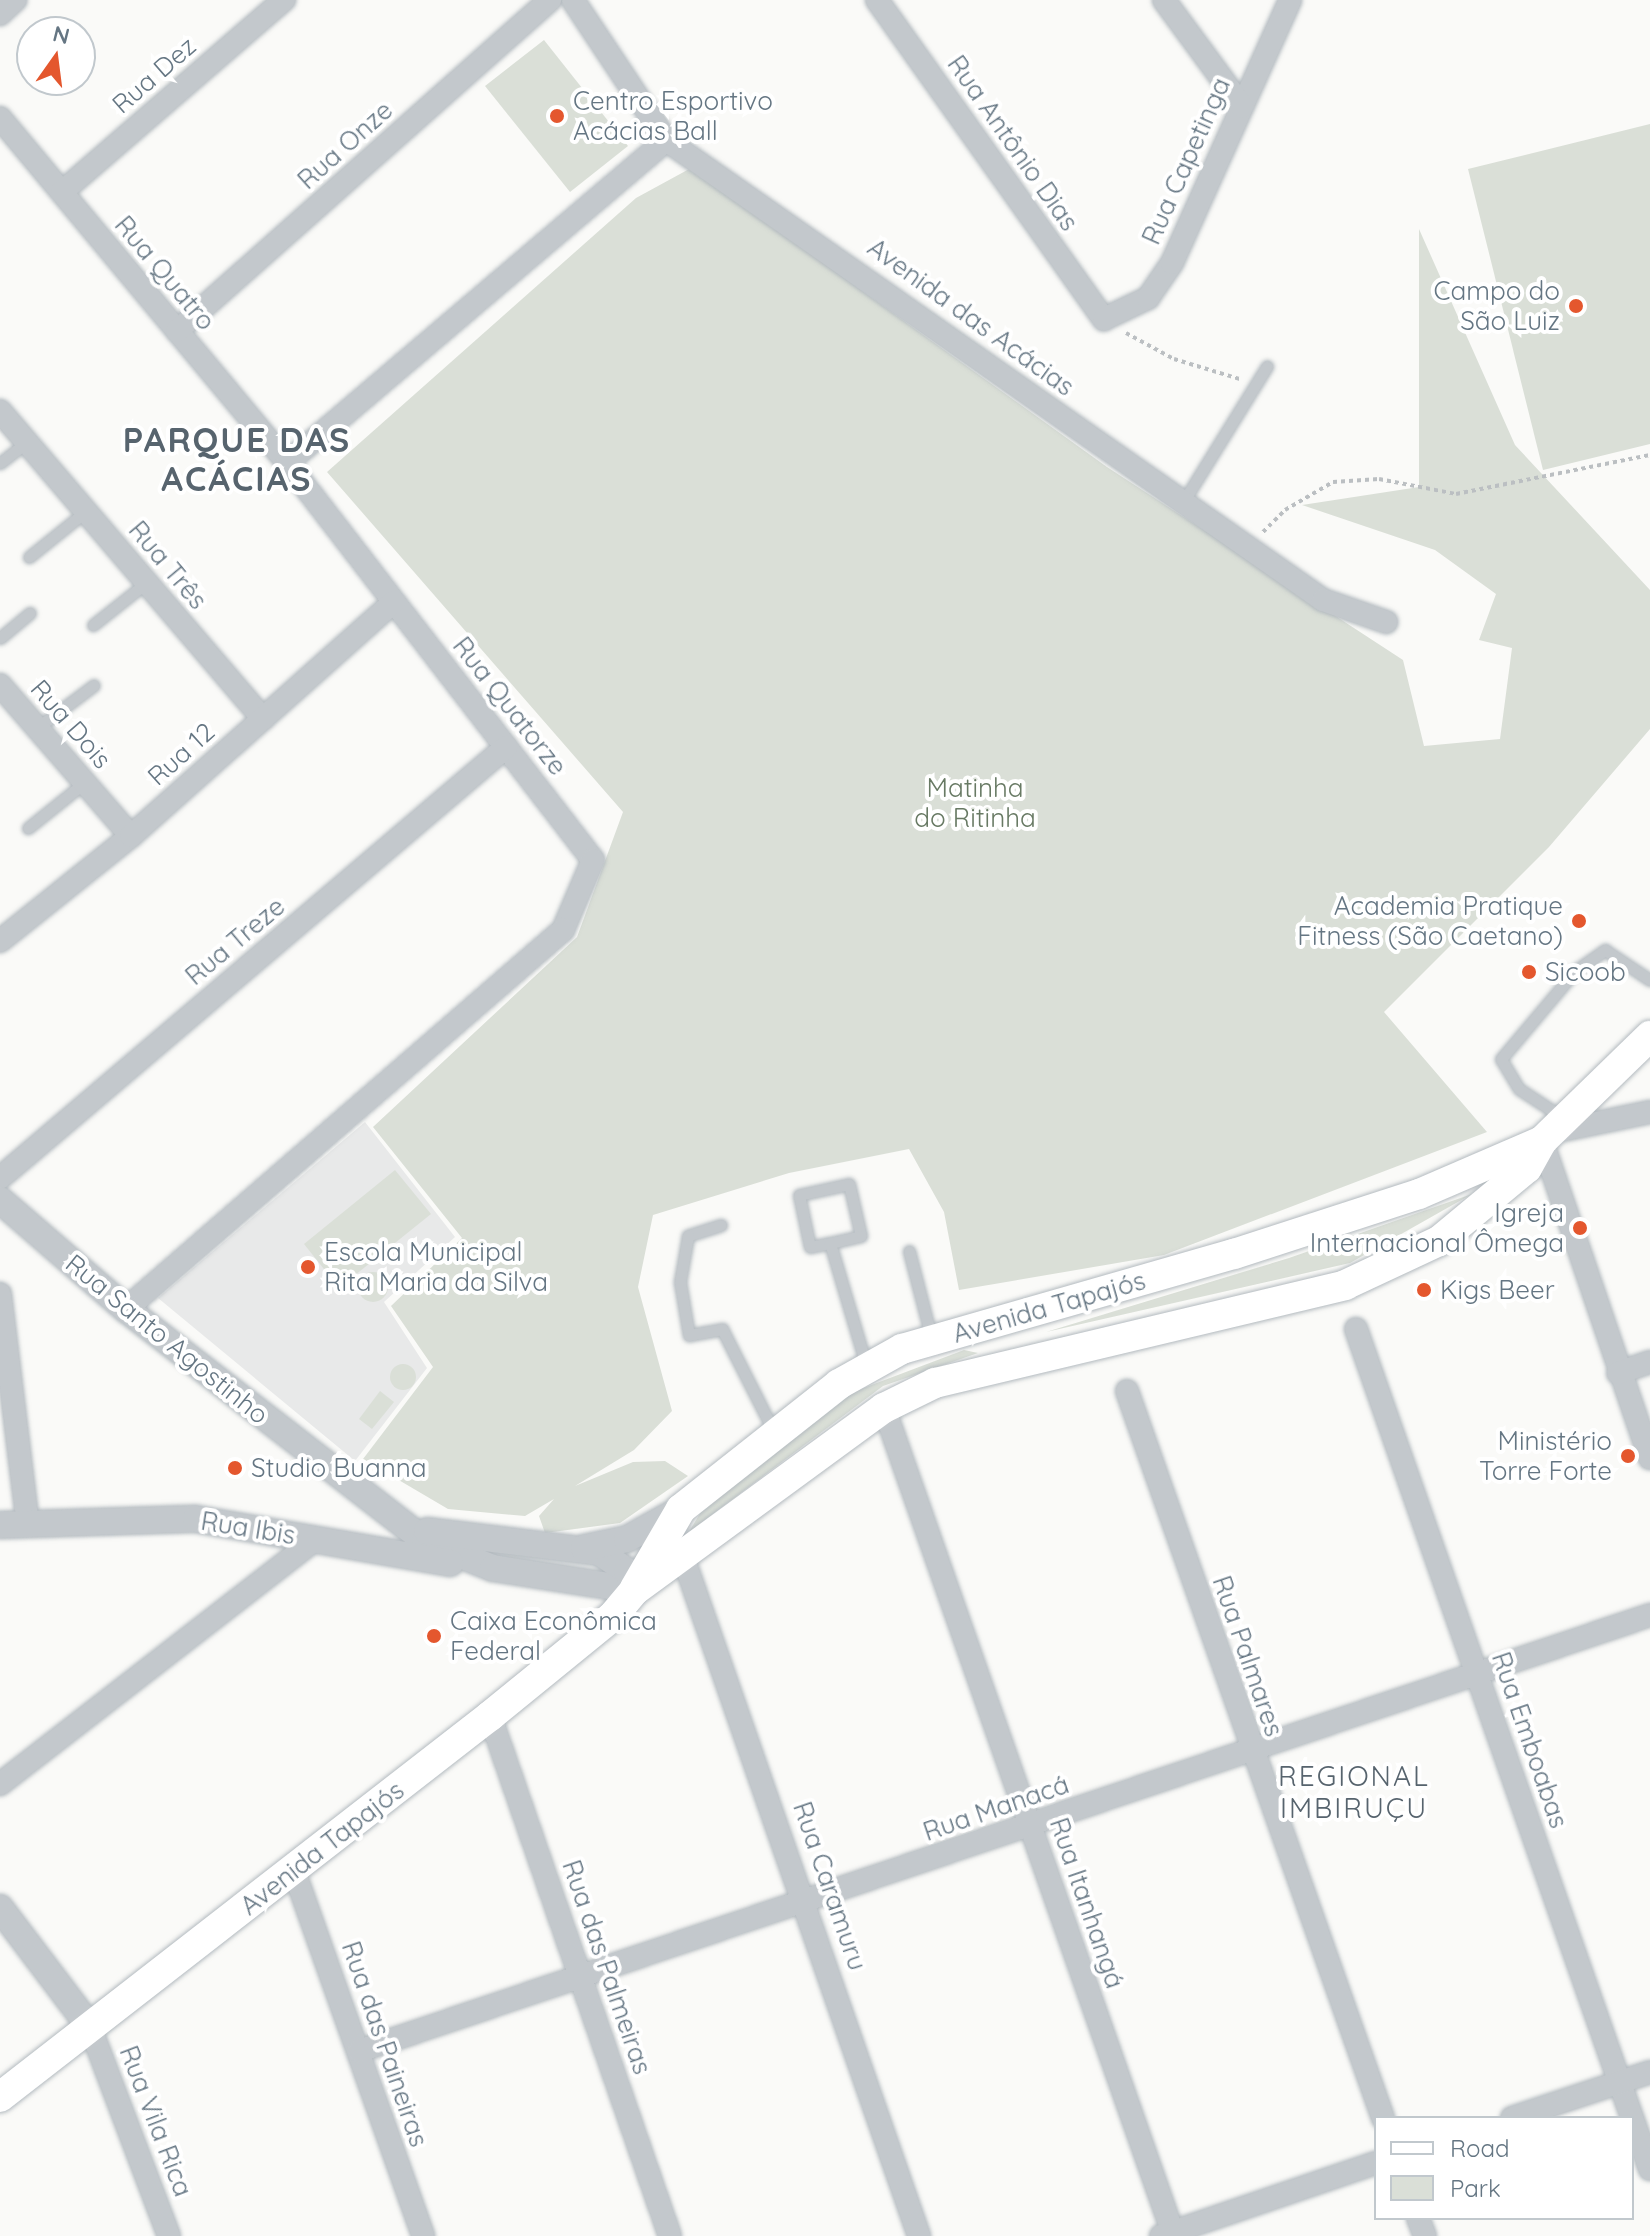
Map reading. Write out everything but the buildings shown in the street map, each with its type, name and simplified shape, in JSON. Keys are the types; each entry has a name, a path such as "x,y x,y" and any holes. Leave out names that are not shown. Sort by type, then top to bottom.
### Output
{"main road":[{"name":"Avenida Tapajós","path":"0,2097 490,1716 635,1590 884,1408 935,1383 1345,1285 1439,1241 1527,1168 1554,1131 1650,1036"},
{"name":"Avenida Tapajós","path":"635,1590 638,1572 681,1509 867,1368 932,1341 1362,1212 1554,1131"},
{"path":"991,1323 1011,1336 1011,1364"}],"street":[{"path":"0,14 15,0"},
{"name":"Rua Dez","path":"62,192 284,0"},
{"name":"Rua Onze","path":"177,331 550,0"},
{"name":"Avenida das Acácias","path":"573,0 666,140 1185,499 1323,600 1386,622"},
{"name":"Rua Antônio Dias","path":"877,0 1104,319"},
{"path":"1164,0 1242,106"},
{"name":"Rua Capetinga","path":"1104,319 1148,298 1172,263 1290,0"},
{"name":"Rua Quatro","path":"0,118 287,463"},
{"path":"287,463 666,140"},
{"name":"Rua Três","path":"0,411 263,719"},
{"name":"Rua Quatorze","path":"126,1309 563,930 593,860 287,463"},
{"name":"Rua 12","path":"0,941 131,836 394,602"},
{"name":"Rua Dois","path":"2,691 131,836"},
{"name":"Rua Treze","path":"0,1178 506,747"},
{"path":"1650,1112 1554,1131 1618,1373 1650,1458"},
{"name":"Rua Santo Agostinho","path":"0,1200 126,1309 415,1531 493,1568 635,1590"},
{"path":"0,1294 28,1525"},
{"name":"Rua Emboabas","path":"1356,1329 1632,2116"},
{"path":"1618,1373 1650,1362"},
{"name":"Rua Palmares","path":"1127,1391 1249,1747 1382,2116"},
{"name":"Rua Itanhangá","path":"884,1408 1031,1827 1169,2235"},
{"path":"576,1549 627,1539 681,1509"},
{"name":"Rua Ibis","path":"0,1525 196,1519 493,1568"},
{"path":"415,1531 599,1552 627,1571 635,1590"},
{"path":"0,1784 314,1540"},
{"name":"Rua Caramuru","path":"683,1557 807,1901 919,2236"},
{"name":"Rua Manacá","path":"359,2051 1031,1827 1249,1747 1650,1615"},
{"name":"Rua das Palmeiras","path":"490,1716 670,2236"},
{"name":"Rua das Paineiras","path":"294,1871 423,2236"},
{"path":"0,1908 90,2027"},
{"name":"Rua Vila Rica","path":"90,2027 169,2236"},
{"path":"1518,2116 1650,2072"},
{"name":"Rua Emboabas","path":"1634,2123 1650,2169"},
{"path":"1169,2235 1374,2164"}],"lane":[{"path":"1185,499 1267,366"},
{"path":"0,463 27,442"},
{"path":"29,557 86,511"},
{"path":"93,625 146,583"},
{"path":"0,638 30,613"},
{"path":"37,728 94,685"},
{"path":"28,828 84,783"},
{"path":"1554,1131 1519,1089 1501,1059 1575,971 1605,950 1650,980"},
{"path":"849,1184 861,1236 830,1243 810,1247 799,1195 849,1184"},
{"path":"721,1225 688,1236 680,1282 689,1335 722,1329 775,1435"},
{"path":"830,1243 867,1368"},
{"path":"909,1251 932,1341"}],"path":[{"path":"1104,319 1174,359 1256,385"},
{"path":"1251,546 1285,510 1333,482 1379,479 1456,494 1650,455"}],"shaded area":[{"name":"Escola Municipal Rita Maria da Silva","path":"365,1122 455,1237 384,1302 427,1368 355,1461 158,1298"}],"green space":[{"name":"Centro Esportivo Acácias Ball","path":"544,40 628,146 570,192 485,86"},
{"name":"Campo do São Luiz","path":"1650,124 1650,444 1543,470 1468,169"},
{"name":"Matinha do Ritinha","path":"691,168 1107,467 1403,660 1424,746 1500,739 1512,648 1479,640 1496,594 1435,550 1302,505 1419,487 1419,229 1515,445 1650,590 1650,729 1549,847 1384,1012 1487,1132 1164,1255 959,1290 944,1212 909,1149 789,1173 653,1215 638,1287 672,1411 634,1450 575,1486 633,1462 665,1461 688,1476 620,1523 545,1533 539,1516 554,1499 525,1516 448,1509 363,1459 433,1367 391,1306 462,1238 373,1127 577,937 623,812 327,472 636,198"},
{"path":"395,1170 431,1214 339,1288 304,1244"},
{"path":"1472,1194 1350,1263 1046,1332 1289,1258"},
{"path":"373,1272 379,1273 387,1281 387,1293 379,1301 373,1302 367,1301 359,1293 358,1287 359,1281 367,1273"},
{"path":"964,1350 978,1353 883,1386 689,1532 702,1510 845,1395"},
{"path":"403,1364 412,1368 416,1377 412,1386 403,1390 394,1386 390,1377 394,1368"},
{"path":"380,1391 394,1402 372,1429 359,1419"}],"place":[{"name":"Centro Esportivo Acácias Ball","path":"557,116"},
{"name":"Campo do São Luiz","path":"1576,306"},
{"name":"Academia Pratique Fitness (São Caetano)","path":"1579,921"},
{"name":"Sicoob","path":"1529,972"},
{"name":"Igreja Internacional Ômega","path":"1580,1228"},
{"name":"Escola Municipal Rita Maria da Silva","path":"308,1267"},
{"name":"Kigs Beer","path":"1424,1290"},
{"name":"Ministério Torre Forte","path":"1628,1456"},
{"name":"Studio Buanna","path":"235,1468"},
{"name":"Caixa Econômica Federal","path":"434,1636"}],"district":[{"name":"PARQUE DAS ACÁCIAS","path":"237,458"},
{"name":"REGIONAL IMBIRUÇU","path":"1354,1792"}]}
